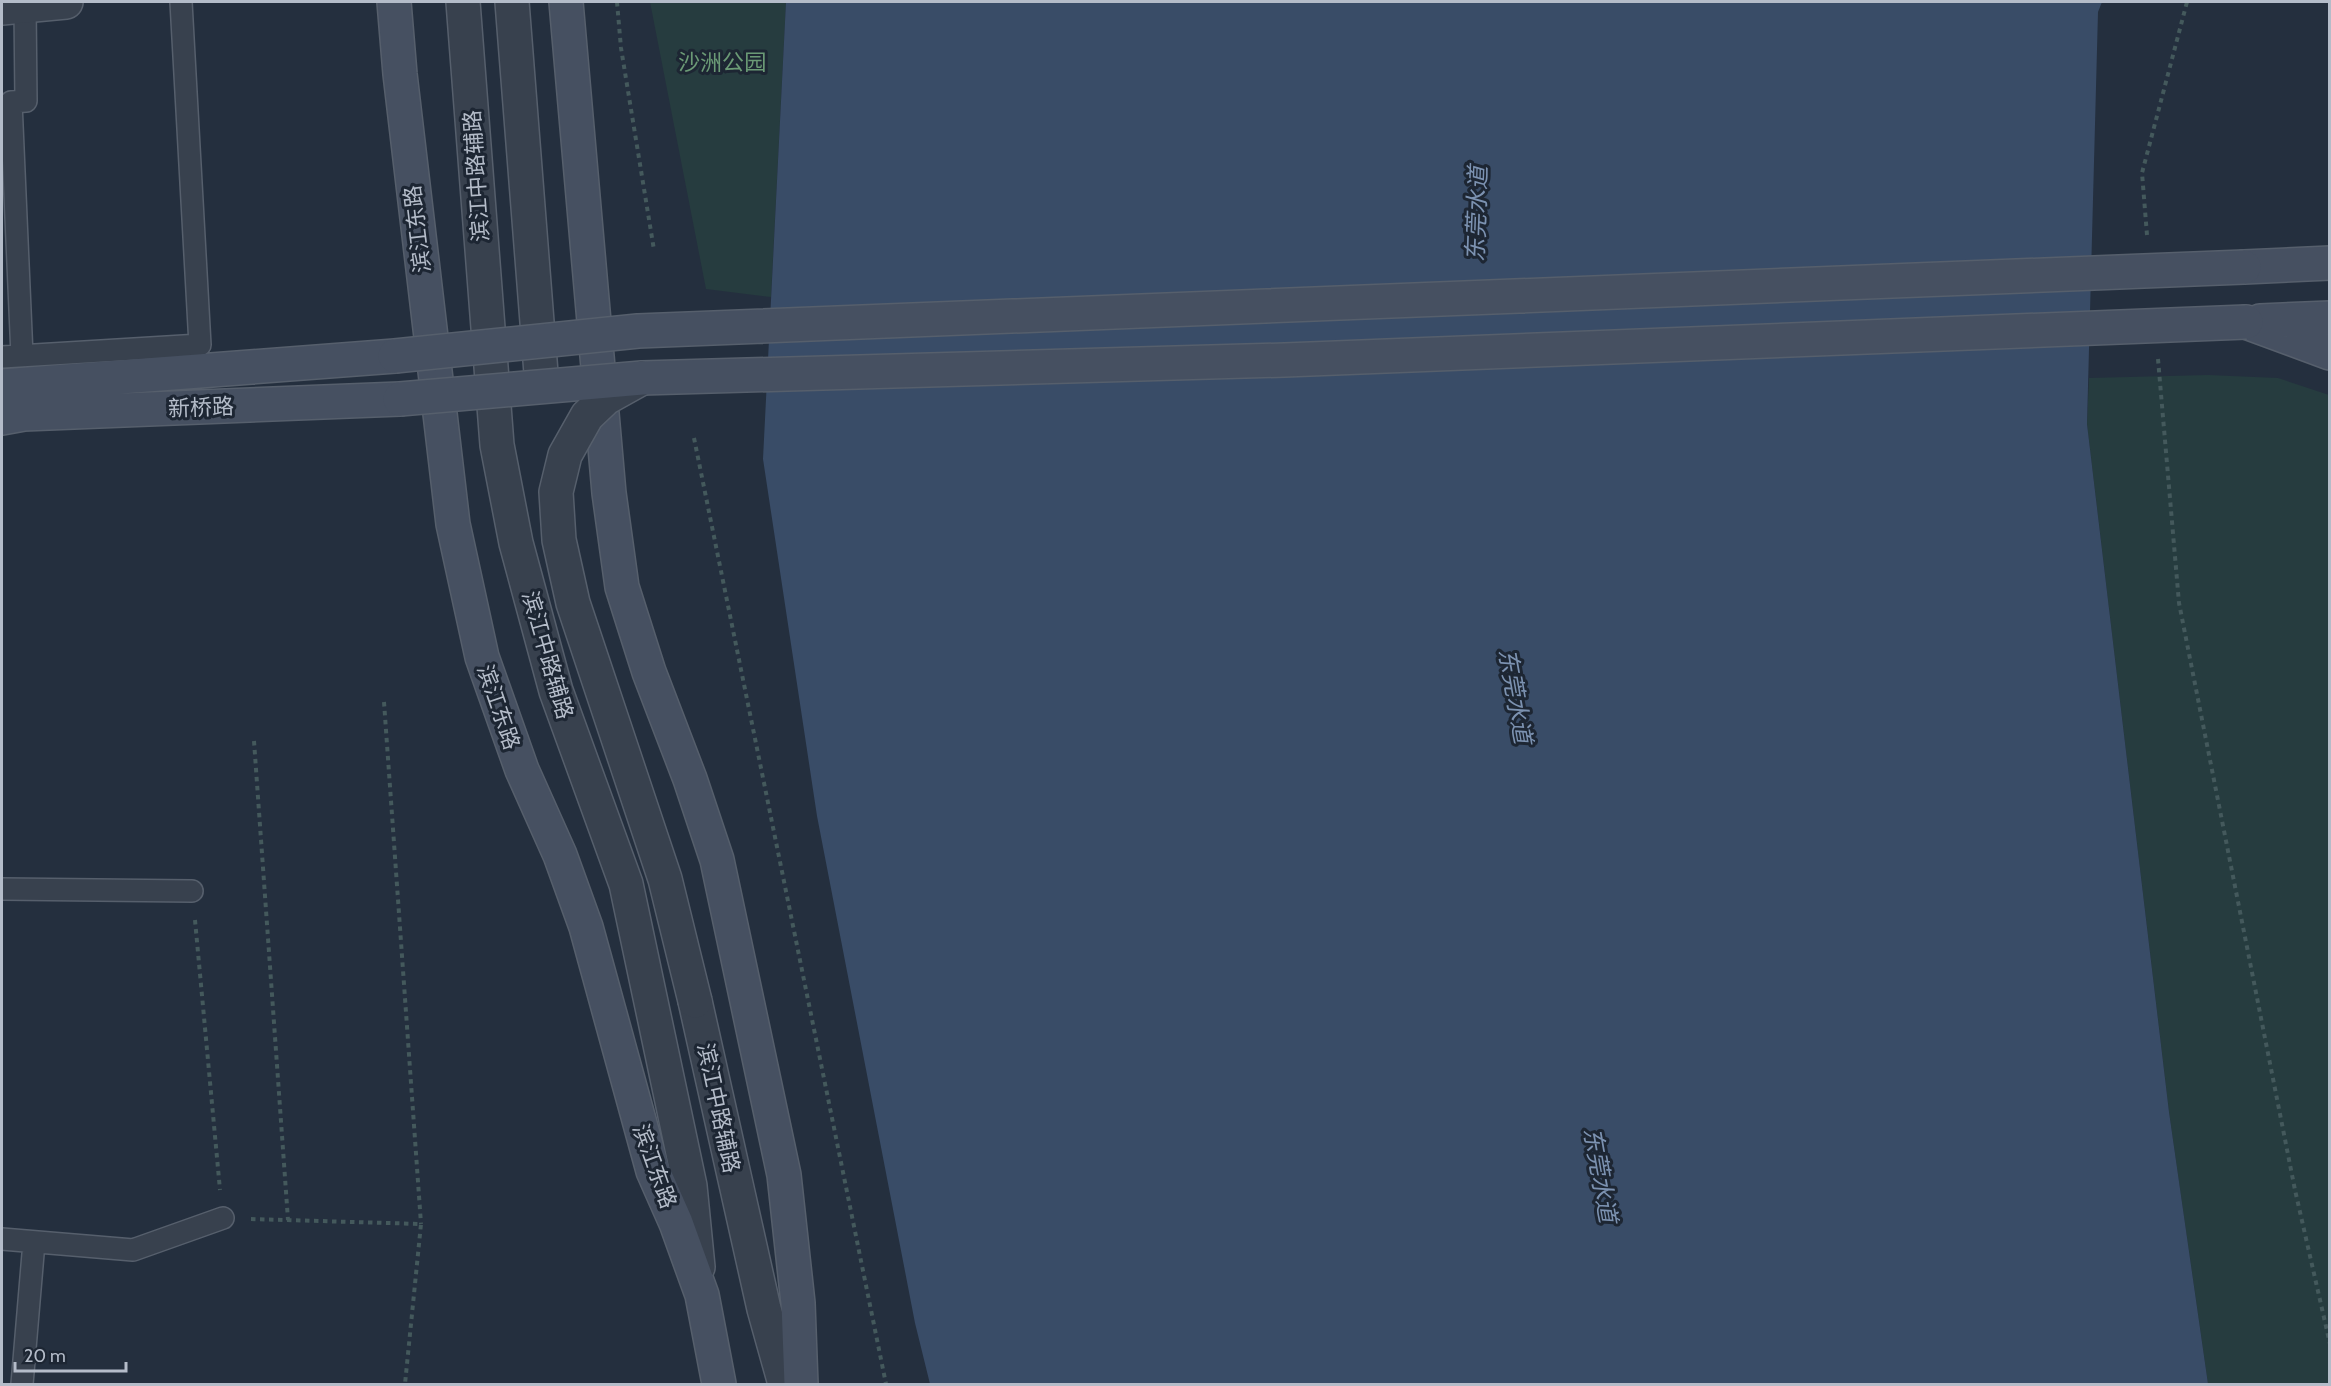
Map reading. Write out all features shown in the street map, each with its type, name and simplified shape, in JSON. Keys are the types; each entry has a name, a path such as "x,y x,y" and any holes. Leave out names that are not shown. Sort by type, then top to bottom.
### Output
{"main road":[{"name":"滨江东路","path":"394,2 400,74 453,524 482,657 522,770 561,855 586,927 653,1171 676,1223 702,1295 719,1384"},
{"path":"566,2 608,481 622,587 649,672 717,860 784,1175 798,1303 801,1384"},
{"name":"新桥路","path":"2,386 489,348 638,331 2330,263"},
{"name":"新桥路","path":"2,418 36,414 400,399 642,378 1286,360 2330,318"},
{"path":"2246,322 2330,353"}],"street":[{"name":"滨江中路辅路","path":"463,2 497,445 516,543 556,691 626,884 690,1186 702,1295"},
{"path":"512,2 542,386"},
{"name":"滨江中路辅路","path":"642,378 606,398 587,416 565,455 556,492 559,540 573,603 665,879 695,1001 764,1309 785,1384"}],"lane":[{"path":"38,4 26,101 11,102 12,356 200,345 181,2"},
{"path":"2,889 192,891"},
{"path":"2,1239 133,1250 223,1218"},
{"path":"22,1384 34,1242"}],"path":[{"path":"617,2 621,48 654,250"},
{"path":"2148,245 2142,173 2187,2"},
{"path":"2157,352 2179,603 2295,1191 2330,1344"},
{"path":"694,438 886,1384"},
{"path":"384,702 421,1224 405,1384"},
{"path":"254,741 288,1220"},
{"path":"192,891 223,1218 421,1224"}],"green space":[{"name":"沙洲公园","path":"650,2 786,2 771,297 706,289"},
{"path":"2208,375 2278,378 2329,395 2329,1384 2208,1384 2169,1112 2087,424 2089,378"}],"water":[{"name":"东莞水道","path":"786,2 2102,2 2098,12 2087,424 2169,1112 2208,1384 930,1384 915,1323 817,816 763,459"}]}
